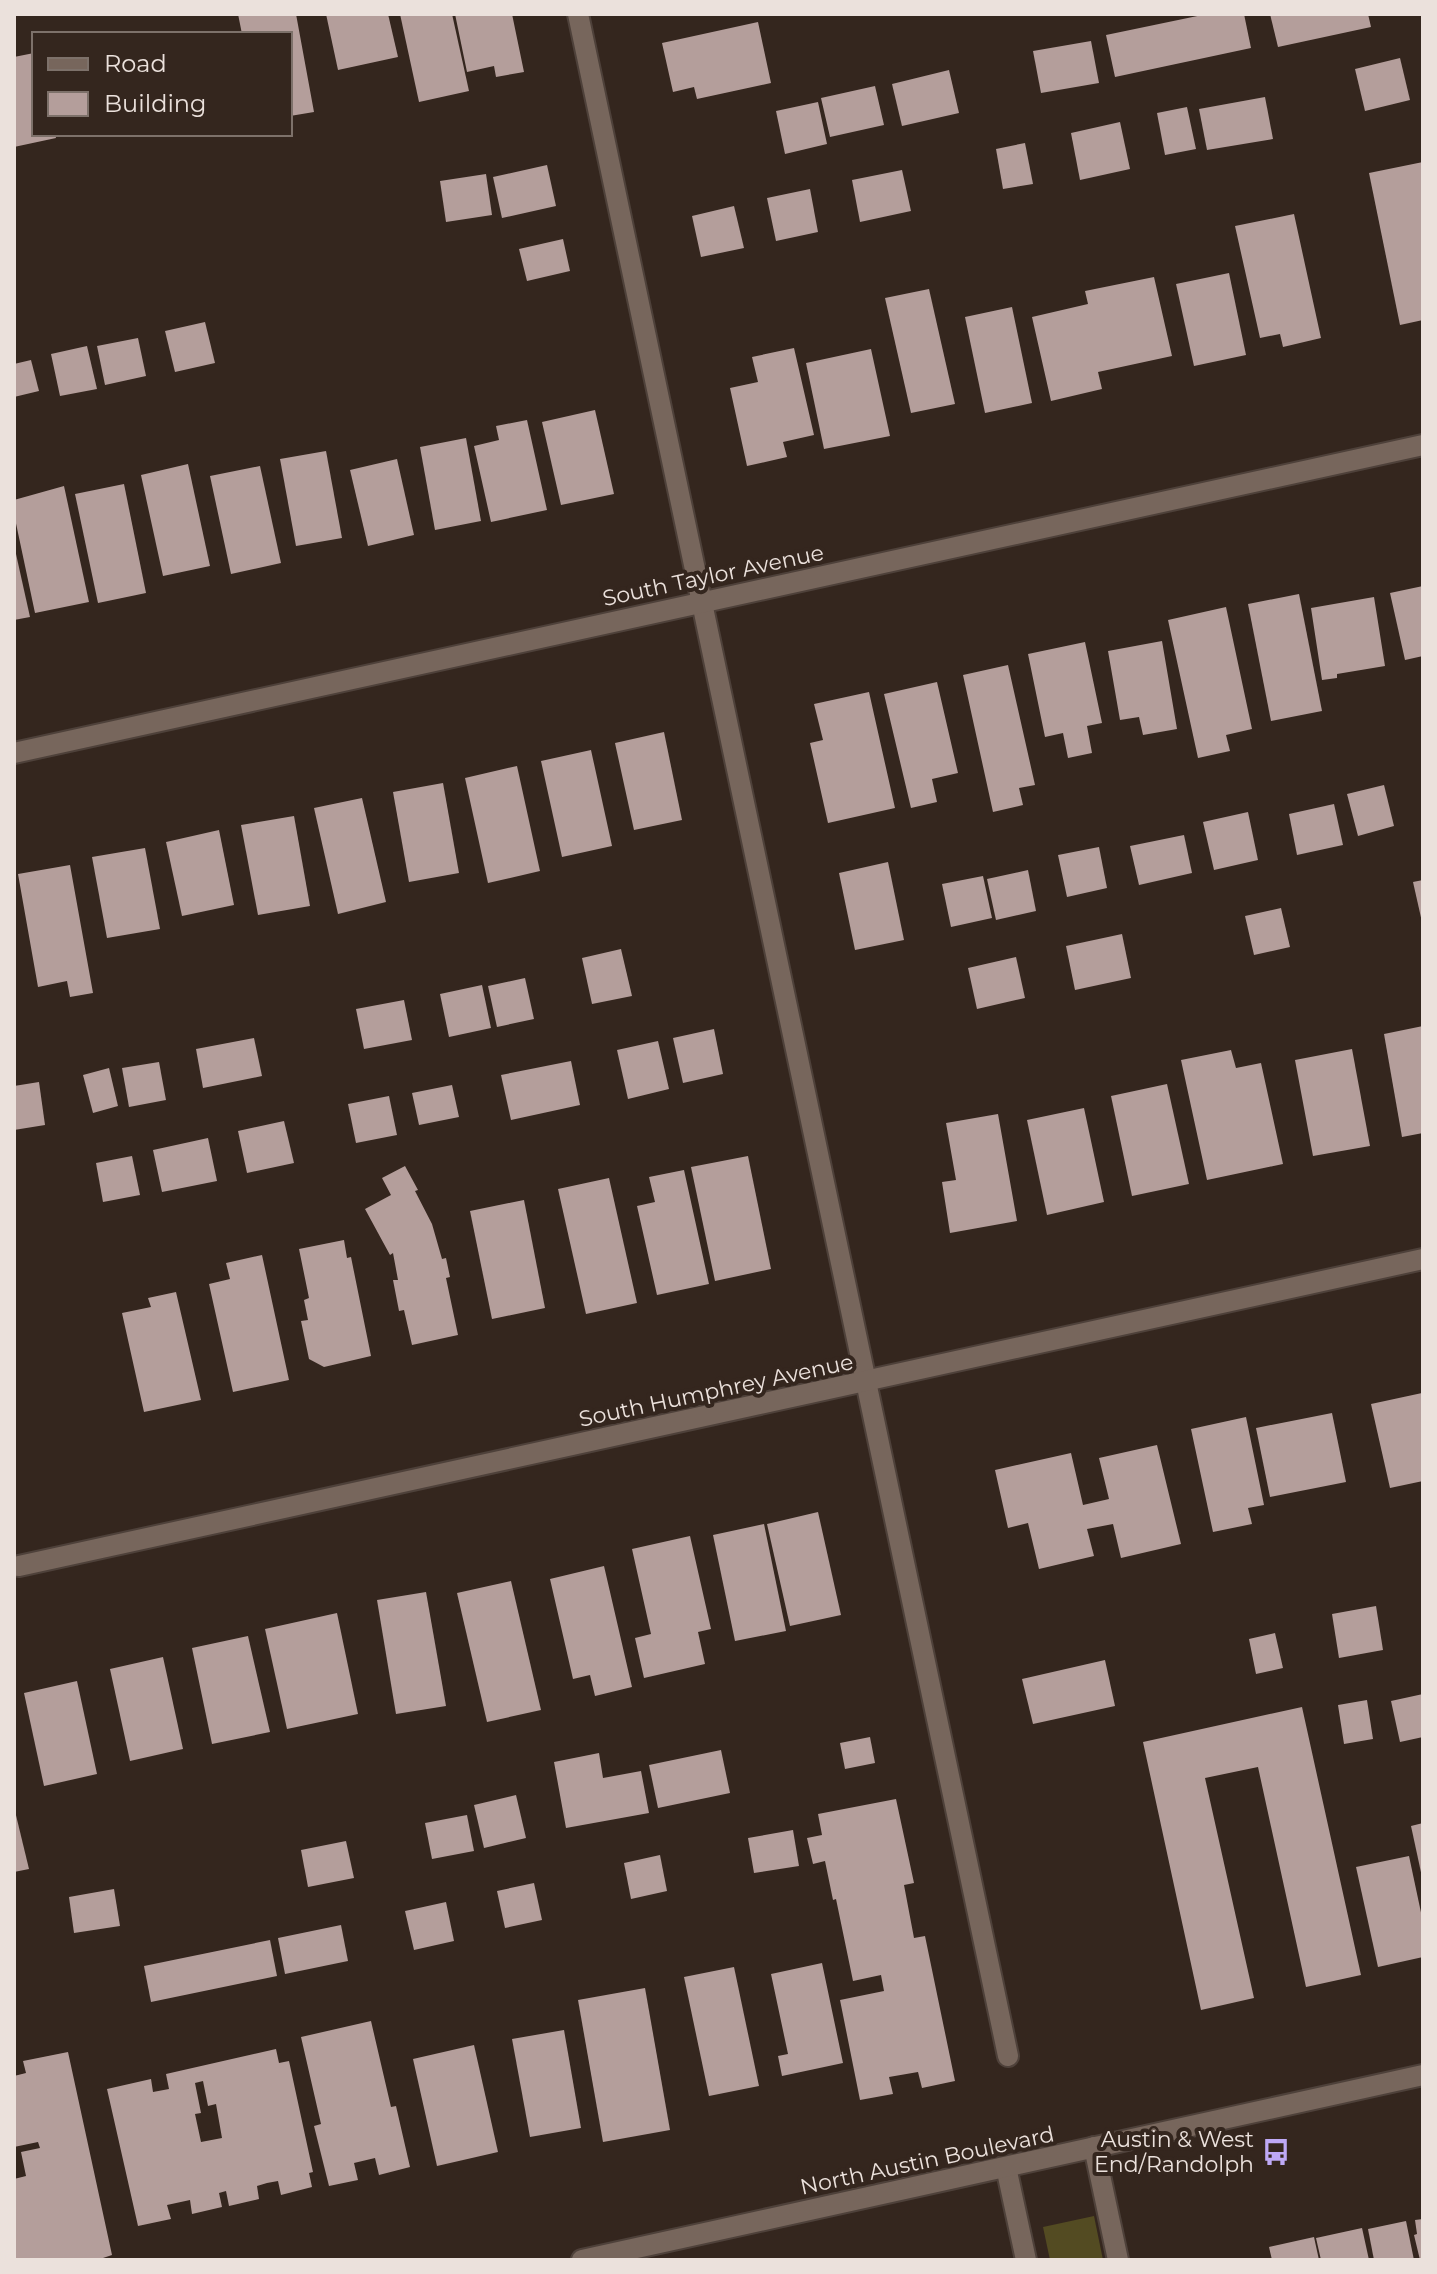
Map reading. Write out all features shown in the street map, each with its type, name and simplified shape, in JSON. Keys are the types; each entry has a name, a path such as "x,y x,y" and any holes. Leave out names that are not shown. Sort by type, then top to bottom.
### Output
{"street":[{"path":"578,14 1008,2056"},
{"name":"South Taylor Avenue","path":"14,753 1423,445"},
{"name":"South Humphrey Avenue","path":"19,1566 1423,1259"},
{"name":"North Austin Boulevard","path":"582,2260 1423,2075"},
{"path":"1094,2147 1118,2260"},
{"path":"1006,2167 1026,2260"}],"shaded area":[{"path":"1094,2216 1103,2260 1050,2260 1043,2227"}],"building":[{"path":"238,14 296,14 314,112 292,116 292,32 242,32"},
{"path":"326,14 388,14 398,57 338,70"},
{"path":"400,14 452,14 469,91 419,102"},
{"path":"455,14 512,14 524,72 496,77 494,66 467,72"},
{"path":"1207,14 1244,14 1251,48 1115,77 1106,35"},
{"path":"1270,14 1368,14 1371,27 1278,47"},
{"path":"758,22 771,83 697,99 694,87 673,92 662,43"},
{"path":"1091,41 1099,83 1041,93 1033,51"},
{"path":"32,53 32,136 56,138 14,147 14,57"},
{"path":"1400,58 1410,100 1365,111 1355,69"},
{"path":"949,70 959,113 902,126 892,84"},
{"path":"875,86 884,125 830,137 821,98"},
{"path":"1265,97 1273,139 1207,150 1199,109"},
{"path":"818,102 827,144 785,154 776,111"},
{"path":"1187,107 1196,149 1165,155 1157,113"},
{"path":"1120,122 1130,169 1080,180 1071,133"},
{"path":"1025,143 1033,184 1003,189 996,149"},
{"path":"1423,162 1423,320 1400,325 1369,173"},
{"path":"547,165 556,206 502,218 493,177"},
{"path":"902,170 911,211 860,222 852,180"},
{"path":"486,174 492,215 446,222 440,181"},
{"path":"810,189 818,232 776,241 767,198"},
{"path":"734,206 744,248 701,257 692,216"},
{"path":"1294,214 1321,338 1283,347 1280,334 1260,338 1235,226"},
{"path":"563,239 570,271 527,281 519,249"},
{"path":"1229,273 1246,355 1194,366 1176,284"},
{"path":"1154,277 1172,356 1098,372 1102,389 1051,401 1032,317 1088,304 1085,291"},
{"path":"929,289 955,404 911,413 885,298"},
{"path":"1012,307 1032,403 985,413 965,317"},
{"path":"205,322 215,363 175,372 165,331"},
{"path":"138,338 146,376 105,385 97,346"},
{"path":"87,346 97,389 60,396 51,354"},
{"path":"794,348 814,435 783,442 787,457 747,466 730,388 758,382 752,357"},
{"path":"871,349 890,436 824,449 806,363"},
{"path":"31,360 39,391 14,397 14,364"},
{"path":"595,410 614,494 561,505 542,422"},
{"path":"527,420 547,510 491,522 474,446 499,440 496,426"},
{"path":"466,438 481,521 435,530 420,447"},
{"path":"326,451 342,538 296,546 280,459"},
{"path":"397,459 414,535 368,546 350,470"},
{"path":"188,464 210,566 163,576 141,475"},
{"path":"260,466 281,563 231,574 210,476"},
{"path":"124,484 146,593 98,603 75,494"},
{"path":"64,486 89,602 35,613 14,514 14,500"},
{"path":"14,545 30,617 14,620"},
{"path":"1423,586 1423,656 1405,660 1390,593"},
{"path":"1299,594 1322,711 1271,721 1248,604"},
{"path":"1374,597 1385,666 1337,674 1337,678 1322,680 1311,608"},
{"path":"1226,607 1252,729 1226,735 1230,751 1198,758 1168,620"},
{"path":"1162,641 1177,729 1143,735 1139,717 1120,720 1108,651"},
{"path":"1085,642 1102,723 1087,726 1092,753 1068,758 1063,733 1045,737 1028,654"},
{"path":"1008,665 1035,785 1019,788 1023,805 993,812 963,675"},
{"path":"937,682 958,773 932,779 937,802 911,808 884,694"},
{"path":"869,692 895,808 828,823 810,743 823,740 814,704"},
{"path":"664,732 682,820 634,830 615,743"},
{"path":"591,750 612,846 562,857 541,761"},
{"path":"517,766 540,871 488,883 465,778"},
{"path":"443,783 459,873 409,882 393,792"},
{"path":"1384,785 1394,826 1358,836 1347,794"},
{"path":"362,798 386,902 338,914 314,808"},
{"path":"1334,804 1343,845 1297,855 1289,814"},
{"path":"1248,812 1258,860 1214,870 1203,822"},
{"path":"294,816 310,906 258,915 241,825"},
{"path":"219,830 234,905 182,916 166,842"},
{"path":"1184,835 1192,873 1139,885 1130,846"},
{"path":"1099,847 1107,888 1067,897 1058,855"},
{"path":"145,848 160,929 107,938 92,857"},
{"path":"888,862 904,940 855,950 839,873"},
{"path":"70,865 93,993 70,997 67,981 38,987 18,874"},
{"path":"1028,870 1036,911 996,920 987,879"},
{"path":"983,876 992,918 951,927 942,884"},
{"path":"1423,880 1423,922 1422,922 1413,882"},
{"path":"1281,908 1290,947 1254,955 1245,916"},
{"path":"1122,934 1131,978 1075,990 1066,946"},
{"path":"621,949 632,996 592,1004 582,958"},
{"path":"1016,957 1025,998 977,1009 968,968"},
{"path":"525,978 534,1019 497,1027 488,986"},
{"path":"482,985 491,1028 449,1037 440,994"},
{"path":"404,1000 412,1040 364,1049 356,1009"},
{"path":"1423,1026 1423,1133 1402,1137 1384,1034"},
{"path":"714,1029 723,1074 683,1083 673,1038"},
{"path":"254,1038 262,1076 203,1088 196,1049"},
{"path":"658,1041 669,1089 628,1099 617,1050"},
{"path":"1352,1049 1370,1146 1313,1156 1295,1060"},
{"path":"1231,1050 1236,1068 1261,1063 1283,1164 1207,1180 1181,1060"},
{"path":"571,1061 580,1105 511,1120 501,1075"},
{"path":"159,1062 166,1100 129,1107 122,1068"},
{"path":"109,1068 118,1106 93,1113 83,1075"},
{"path":"39,1082 45,1125 14,1130 14,1086"},
{"path":"1167,1084 1189,1184 1132,1196 1111,1096"},
{"path":"452,1085 459,1117 419,1125 412,1093"},
{"path":"389,1096 397,1135 356,1143 348,1104"},
{"path":"1084,1108 1104,1202 1047,1215 1027,1120"},
{"path":"998,1114 1017,1221 950,1233 942,1182 956,1180 946,1123"},
{"path":"284,1121 294,1163 247,1173 238,1131"},
{"path":"208,1138 217,1181 162,1192 153,1150"},
{"path":"132,1156 140,1195 103,1202 96,1163"},
{"path":"748,1156 771,1269 715,1281 691,1167"},
{"path":"405,1166 432,1224 442,1259 446,1258 450,1277 446,1278 458,1335 412,1345 404,1310 399,1311 393,1280 398,1280 393,1253 390,1255 365,1209 391,1195 382,1178"},
{"path":"684,1170 709,1284 657,1295 637,1206 655,1202 649,1177"},
{"path":"609,1178 637,1303 586,1314 558,1189"},
{"path":"524,1200 545,1308 492,1319 470,1211"},
{"path":"344,1240 347,1258 351,1257 371,1356 324,1367 309,1359 301,1321 308,1320 304,1300 309,1298 299,1249"},
{"path":"262,1255 289,1380 233,1392 209,1284 230,1279 226,1263"},
{"path":"176,1292 201,1400 144,1412 122,1313 151,1307 148,1298"},
{"path":"1422,1393 1423,1481 1390,1488 1371,1404"},
{"path":"1332,1413 1346,1482 1270,1497 1256,1428"},
{"path":"1246,1417 1264,1505 1248,1508 1252,1524 1213,1532 1191,1429"},
{"path":"1157,1445 1181,1544 1121,1558 1113,1524 1087,1529 1094,1556 1039,1569 1028,1523 1008,1528 995,1470 1071,1453 1083,1505 1109,1499 1099,1458"},
{"path":"818,1512 841,1615 790,1626 767,1524"},
{"path":"764,1524 786,1631 735,1641 713,1535"},
{"path":"690,1536 711,1629 698,1632 705,1664 644,1678 635,1638 651,1634 632,1549"},
{"path":"604,1566 632,1687 595,1696 590,1675 573,1679 550,1579"},
{"path":"511,1581 541,1710 487,1722 457,1593"},
{"path":"426,1592 446,1706 396,1714 377,1600"},
{"path":"1376,1606 1383,1650 1339,1658 1332,1614"},
{"path":"337,1613 358,1714 287,1729 265,1629"},
{"path":"1275,1633 1283,1668 1256,1674 1249,1639"},
{"path":"248,1636 270,1732 212,1744 192,1648"},
{"path":"163,1657 183,1749 130,1761 110,1669"},
{"path":"1105,1660 1115,1706 1033,1724 1022,1679"},
{"path":"77,1681 97,1774 44,1786 24,1693"},
{"path":"1423,1694 1423,1737 1400,1742 1391,1701"},
{"path":"1367,1700 1373,1739 1344,1744 1338,1705"},
{"path":"1302,1707 1361,1975 1306,1987 1258,1767 1205,1778 1254,1998 1201,2010 1143,1742"},
{"path":"870,1737 875,1763 845,1769 840,1743"},
{"path":"721,1750 730,1793 658,1808 649,1765"},
{"path":"599,1753 603,1778 641,1771 649,1813 566,1828 554,1762"},
{"path":"516,1795 526,1838 484,1848 474,1805"},
{"path":"896,1799 914,1883 904,1885 914,1938 925,1936 955,2081 922,2088 918,2072 889,2077 893,2094 860,2100 840,2000 884,1991 881,1975 853,1981 825,1861 813,1864 807,1838 822,1835 818,1814"},
{"path":"14,1807 29,1869 14,1872"},
{"path":"467,1815 474,1851 432,1859 425,1823"},
{"path":"1423,1823 1423,1877 1422,1877 1411,1826"},
{"path":"793,1830 799,1866 754,1873 748,1838"},
{"path":"346,1841 354,1878 308,1887 301,1850"},
{"path":"660,1855 667,1891 631,1899 624,1863"},
{"path":"1409,1856 1423,1922 1423,1957 1378,1967 1356,1867"},
{"path":"534,1883 542,1920 505,1928 497,1891"},
{"path":"114,1889 120,1926 74,1933 69,1897"},
{"path":"446,1902 454,1941 414,1950 405,1911"},
{"path":"341,1925 348,1961 285,1974 278,1938"},
{"path":"270,1940 277,1976 151,2002 144,1966"},
{"path":"822,1963 843,2063 782,2076 778,2056 788,2054 771,1974"},
{"path":"734,1967 759,2086 709,2096 684,1977"},
{"path":"645,1988 670,2130 603,2142 578,2000"},
{"path":"371,2021 391,2107 396,2106 410,2167 379,2175 375,2158 354,2163 358,2180 329,2186 314,2126 321,2124 301,2037"},
{"path":"564,2030 581,2128 530,2137 512,2039"},
{"path":"474,2045 498,2152 437,2166 413,2059"},
{"path":"276,2049 279,2063 289,2061 313,2172 309,2173 312,2187 281,2195 278,2181 267,2183 257,2186 259,2199 229,2206 226,2191 219,2193 222,2207 192,2214 190,2200 167,2205 171,2219 138,2226 107,2089 151,2079 153,2092 169,2089 166,2074","holes":["203,2081 208,2106 216,2104 222,2138 201,2142 195,2114 201,2113 195,2083"]},
{"path":"68,2052 112,2255 103,2260 14,2260 14,2179 26,2176 21,2152 40,2148 38,2142 14,2147 14,2076 26,2073 23,2061"},
{"path":"1423,2219 1423,2260 1420,2260 1414,2235 1417,2234 1415,2220"},
{"path":"1406,2221 1414,2260 1374,2260 1368,2229"},
{"path":"1362,2228 1369,2260 1321,2260 1316,2238"},
{"path":"1314,2237 1319,2260 1272,2260 1269,2247"}],"place":[{"name":"Austin & West End/Randolph","path":"1276,2152"}]}
